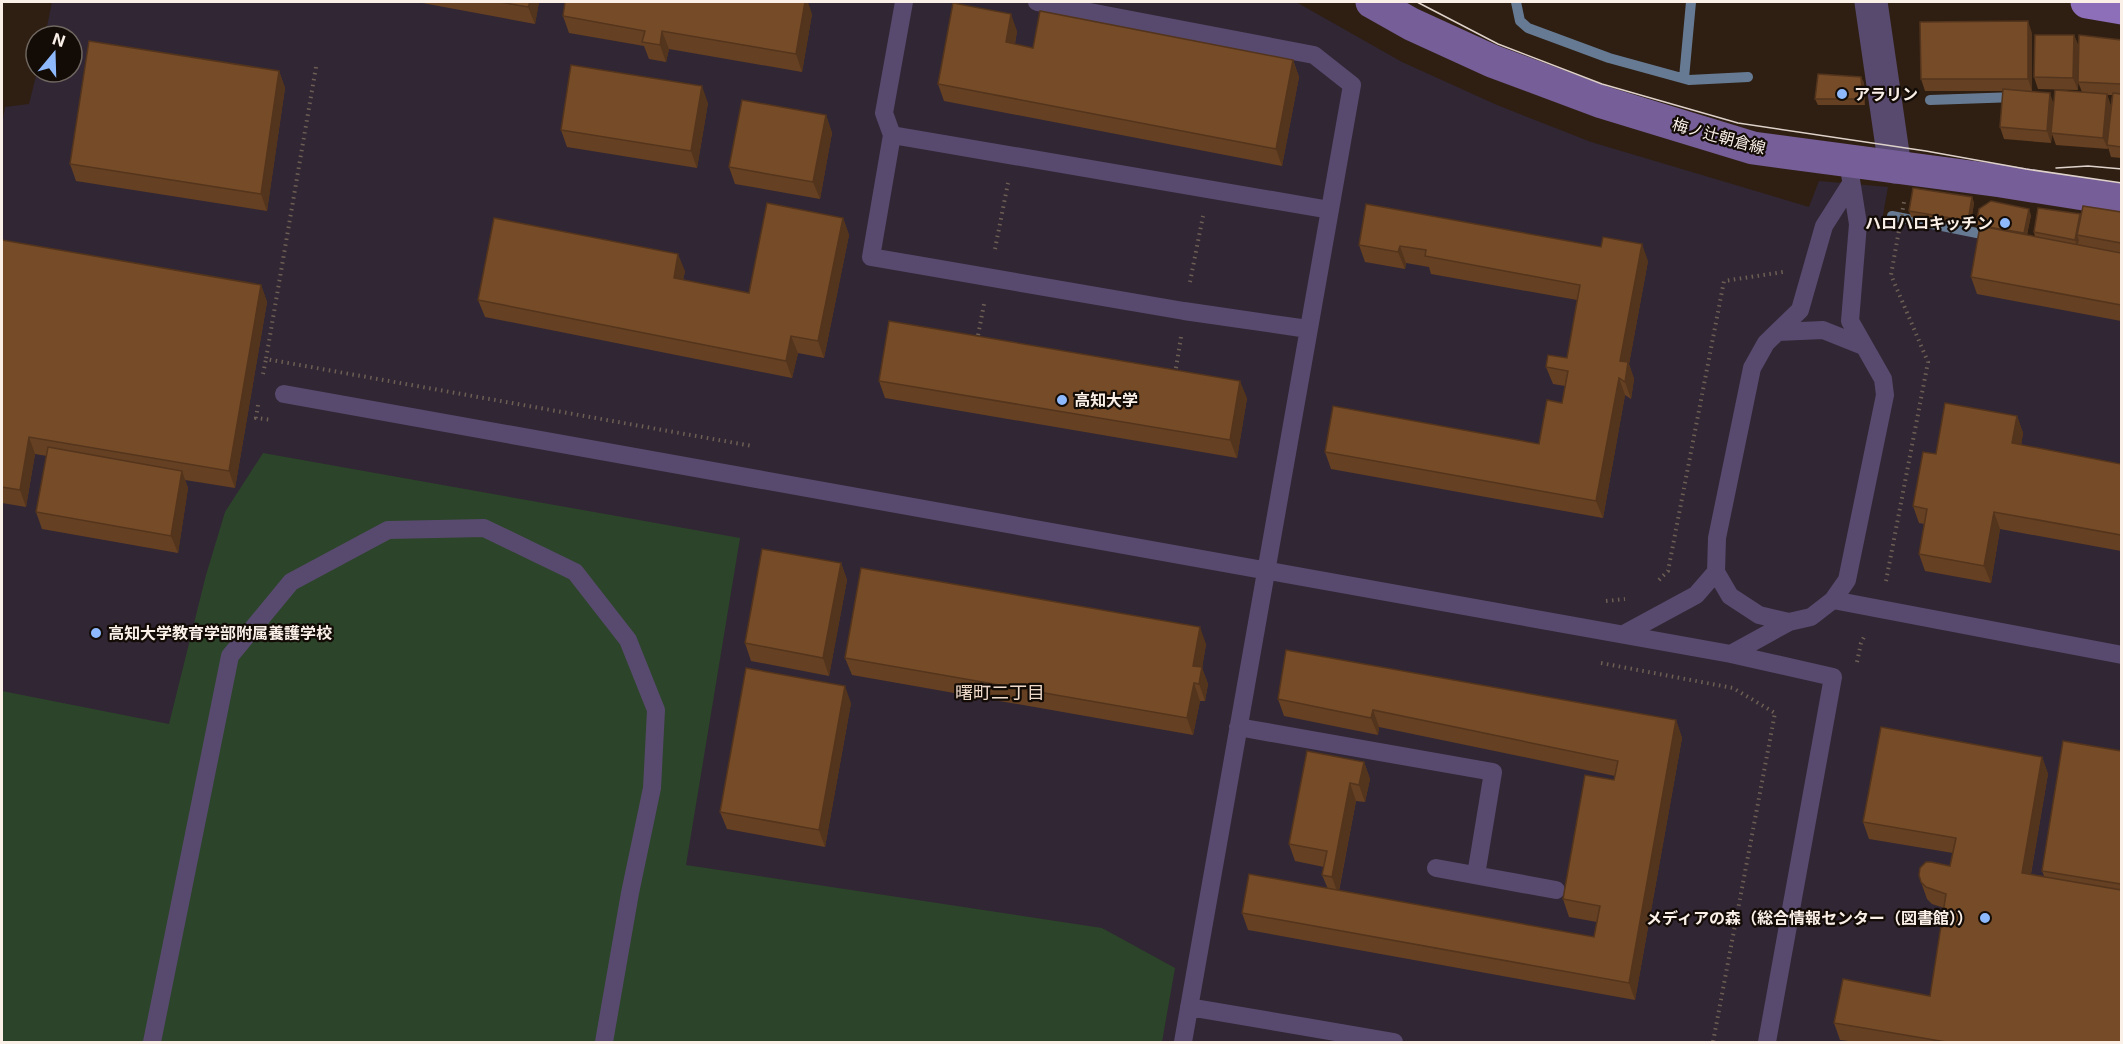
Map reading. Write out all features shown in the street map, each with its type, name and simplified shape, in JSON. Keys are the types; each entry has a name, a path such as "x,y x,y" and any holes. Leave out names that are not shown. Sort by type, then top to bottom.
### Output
{"main road":[{"name":"梅ノ辻朝倉線","path":"1372,2 1411,24 1492,61 1602,102 1753,148 1849,173 1895,167 2121,200"},
{"path":"2087,2 2121,8"}],"street":[{"path":"1871,2 1895,167"}],"lane":[{"path":"904,2 884,113 892,135 871,257 1184,311 1308,329"},
{"path":"1037,2 1314,55 1352,85 1183,1042"},
{"path":"892,135 1330,210"},
{"path":"1790,622 1759,615 1730,596 1716,572 1717,538 1752,368 1766,343 1800,310 1824,226 1849,173"},
{"path":"1731,654 1790,622 1811,617 1833,600 1847,580 1885,395 1883,379 1850,321 1858,224 1849,173"},
{"path":"1778,332 1823,330 1863,346"},
{"path":"284,394 1624,634 1731,654 1833,677 1767,1042"},
{"path":"152,1042 230,656 291,582 388,530 484,528 575,572 628,640 656,710 652,788 630,893 604,1042"},
{"path":"1624,634 1696,595 1716,572"},
{"path":"1833,600 2121,655"},
{"path":"1238,727 1493,772 1476,875"},
{"path":"1436,868 1556,890"},
{"path":"1189,1006 1394,1042"}],"path":[{"path":"262,382 316,67"},
{"path":"1656,584 1668,571 1724,281 1791,270"},
{"path":"266,359 756,447"},
{"path":"260,394 256,418 279,422"},
{"path":"1597,601 1634,598"},
{"path":"1598,662 1733,688 1775,714 1713,1042"}],"shaded area":[{"name":"高知大学","path":"52,2 1296,2 1402,62 1497,105 1591,142 1809,207 1819,181 1888,187 1882,220 2121,263 2121,1042 2,1042 2,125 5,107 29,104 34,84 84,84 84,24 47,24"}],"green space":[{"path":"263,453 740,538 686,865 1102,928 1175,968 1162,1042 2,1042 2,691 169,724 206,575 225,512"}],"building":[{"path":"500,2 530,2 528,7"},
{"path":"565,2 805,2 796,54 662,31 660,45 642,42 645,31 563,16"},
{"path":"953,3 1011,14 1006,42 1033,48 1040,11 1293,60 1276,149 938,84"},
{"path":"2028,21 2028,79 1921,79 1920,22"},
{"path":"2035,35 2074,35 2073,78 2034,77"},
{"path":"2079,35 2121,40 2121,84 2078,82"},
{"path":"89,41 279,71 261,194 70,164"},
{"path":"571,65 702,86 691,151 561,130"},
{"name":"アラリン","path":"1818,74 1861,77 1863,99 1815,99"},
{"path":"2003,89 2050,93 2047,131 2000,127"},
{"path":"2055,90 2107,94 2103,138 2051,133"},
{"path":"2113,93 2121,94 2121,147 2107,145"},
{"path":"742,100 826,115 813,182 729,167"},
{"path":"1913,188 1972,197 1968,221 1909,211"},
{"name":"ハロハロキッチン","path":"1991,201 2029,209 2024,233 1976,225 1979,209"},
{"path":"767,203 843,218 818,341 791,336 786,361 478,300 494,218 678,254 674,278 749,293"},
{"path":"1366,204 1601,247 1603,237 1642,244 1620,361 1628,362 1625,382 1619,378 1596,501 1325,452 1333,406 1539,444 1547,400 1562,403 1568,371 1546,367 1548,355 1567,358 1580,285 1425,256 1426,250 1400,246 1398,252 1359,245"},
{"path":"2083,206 2121,212 2121,243 2077,235"},
{"path":"2038,208 2080,214 2075,240 2034,232"},
{"path":"1980,226 2121,253 2121,305 1971,277"},
{"path":"2,240 261,285 229,471 29,437 20,490 2,487"},
{"path":"889,321 1240,381 1230,440 879,381"},
{"path":"1945,403 2017,416 2012,443 2121,464 2121,535 1994,512 1984,566 1919,554 1927,509 1913,506 1923,452 1936,454"},
{"path":"48,447 182,471 171,536 36,512"},
{"path":"762,549 841,563 823,658 745,643"},
{"path":"861,568 1200,627 1193,666 1202,667 1199,684 1194,683 1187,718 845,658"},
{"path":"1286,650 1676,720 1629,983 1242,913 1249,874 1594,937 1600,906 1563,899 1585,775 1614,780 1618,761 1373,710 1371,718 1278,699"},
{"path":"746,668 845,686 819,830 720,812"},
{"path":"1881,727 2042,757 2022,873 2121,890 2121,1042 1946,1042 1834,1023 1843,979 1930,996 1946,894 1926,887 1921,882 1920,868 1926,862 1950,866 1956,838 1863,822"},
{"path":"2063,741 2121,751 2121,884 2042,871"},
{"path":"1307,751 1364,762 1359,785 1350,783 1332,877 1322,875 1327,851 1289,844"}],"waterway":[{"path":"1516,2 1520,21 1528,28 1609,58 1689,80 1748,77"},
{"path":"1684,78 1691,2"},
{"path":"1930,100 2016,97"},
{"path":"1892,216 1992,236"}],"tram line":[{"path":"1417,2 1498,44 1602,84 1738,123 2122,183"},
{"path":"2056,168 2088,166 2122,169"}],"place":[{"name":"アラリン","path":"1842,94"},
{"name":"ハロハロキッチン","path":"2005,223"},
{"name":"高知大学","path":"1062,400"},
{"name":"高知大学教育学部附属養護学校","path":"96,633"},
{"name":"メディアの森（総合情報センター（図書館））","path":"1985,918"}],"district":[{"name":"曙町二丁目","path":"1000,693"}]}
